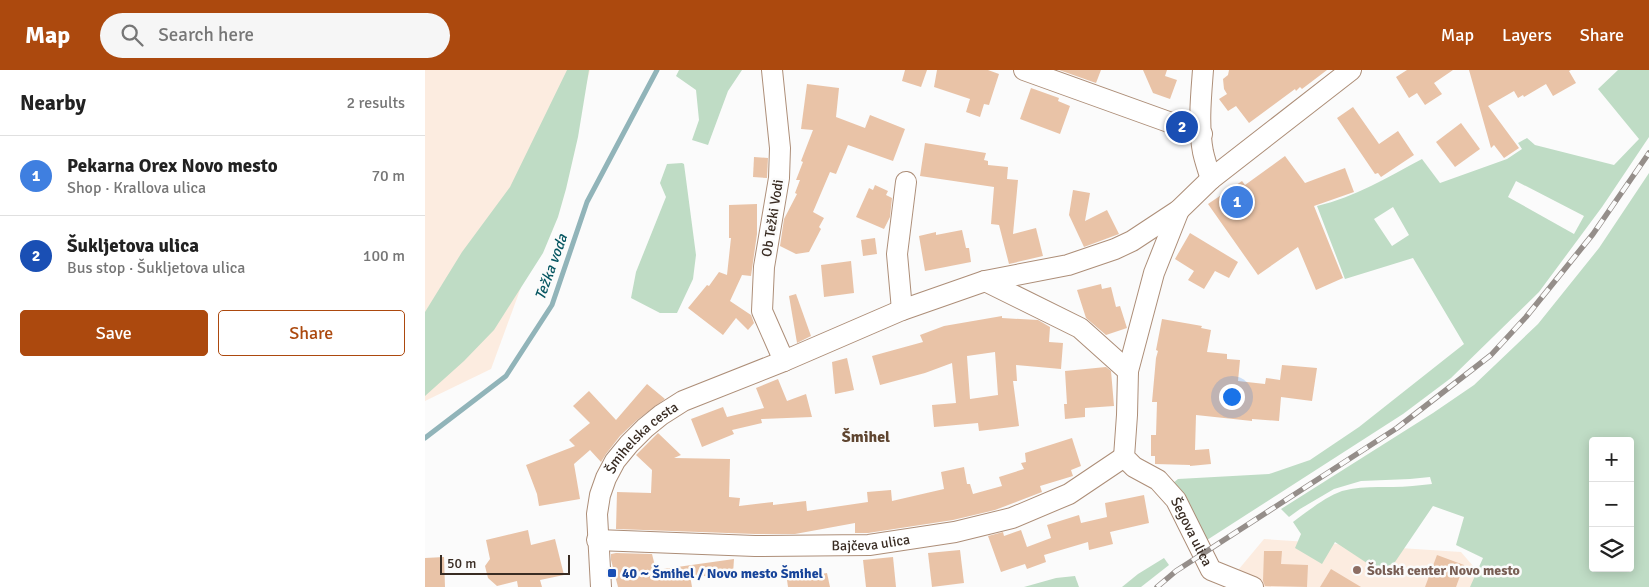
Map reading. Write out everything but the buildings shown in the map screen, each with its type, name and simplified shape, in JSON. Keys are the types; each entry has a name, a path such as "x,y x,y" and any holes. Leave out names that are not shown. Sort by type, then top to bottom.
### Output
{"street":[{"name":"Ob Težki Vodi","path":"772,70 780,148 779,178 764,266 762,311 784,362"},
{"path":"1024,70 1047,74 1202,134"},
{"path":"1203,70 1201,93 1203,152 1211,179"},
{"path":"1129,462 1128,371 1154,273 1179,210 1211,179 1351,70"},
{"path":"902,310 897,254 906,182"},
{"name":"Šmihelska cesta","path":"601,587 597,514 600,495 606,478 615,461 645,428 683,401 784,362 902,310 985,281 1068,265 1115,249 1140,237 1179,210"},
{"path":"985,281 1080,328 1128,371"},
{"name":"Bajčeva ulica","path":"597,540 755,546 869,545 955,532 1012,518 1069,494 1129,462"},
{"name":"Šegova ulica","path":"1129,462 1158,480 1176,500 1211,570 1253,587"}],"shaded area":[{"path":"425,70 590,70 557,189 491,369 425,401"},
{"name":"Šolski center Novo mesto","path":"1264,539 1461,552 1491,587 1224,587"}],"green space":[{"path":"567,70 589,70 578,137 566,189 558,217 543,253 494,330 464,361 425,396 425,312 462,252 510,187"},
{"path":"679,70 742,70 728,91 708,145 692,140 699,120 696,90 676,76"},
{"path":"1618,70 1649,70 1649,137 1602,207 1539,292 1451,378 1403,414 1207,540 1172,484 1178,479 1269,474 1310,460 1359,427 1464,344 1413,258 1345,279 1317,206 1358,192 1422,159 1440,183 1507,159 1522,149 1518,143 1527,138 1535,145 1614,165 1639,139 1598,89","holes":["1516,181 1584,216 1574,234 1508,197","1393,207 1409,235 1392,246 1374,219"]},
{"path":"667,164 684,164 696,255 693,279 677,313 660,313 631,298 636,272 666,197 660,183"},
{"path":"1649,173 1649,587 1470,587 1483,558 1456,545 1464,517 1433,506 1395,562 1379,571 1335,542 1322,564 1295,548 1301,534 1293,522 1329,497 1348,489 1432,484 1430,477 1361,481 1334,489 1289,517 1281,509 1474,385 1538,324 1599,248"},
{"path":"1164,558 1169,565 1141,587 1122,587 1138,574"},
{"path":"1075,576 1079,587 1024,587 1056,578"}],"waterway":[{"name":"Težka voda","path":"425,438 506,376 552,305 587,202 657,70"}],"railway":[{"path":"1157,587 1176,571 1397,428 1491,355 1526,317 1593,234 1649,153"}],"place":[{"name":"Šukljetova ulica","path":"1182,127"},
{"name":"Pekarna Orex Novo mesto","path":"1237,202"},
{"name":"Šolski center Novo mesto","path":"1357,570"},
{"name":"40 ~ Šmihel / Novo mesto Šmihel","path":"612,573"}],"district":[{"name":"Šmihel","path":"866,436"}]}
